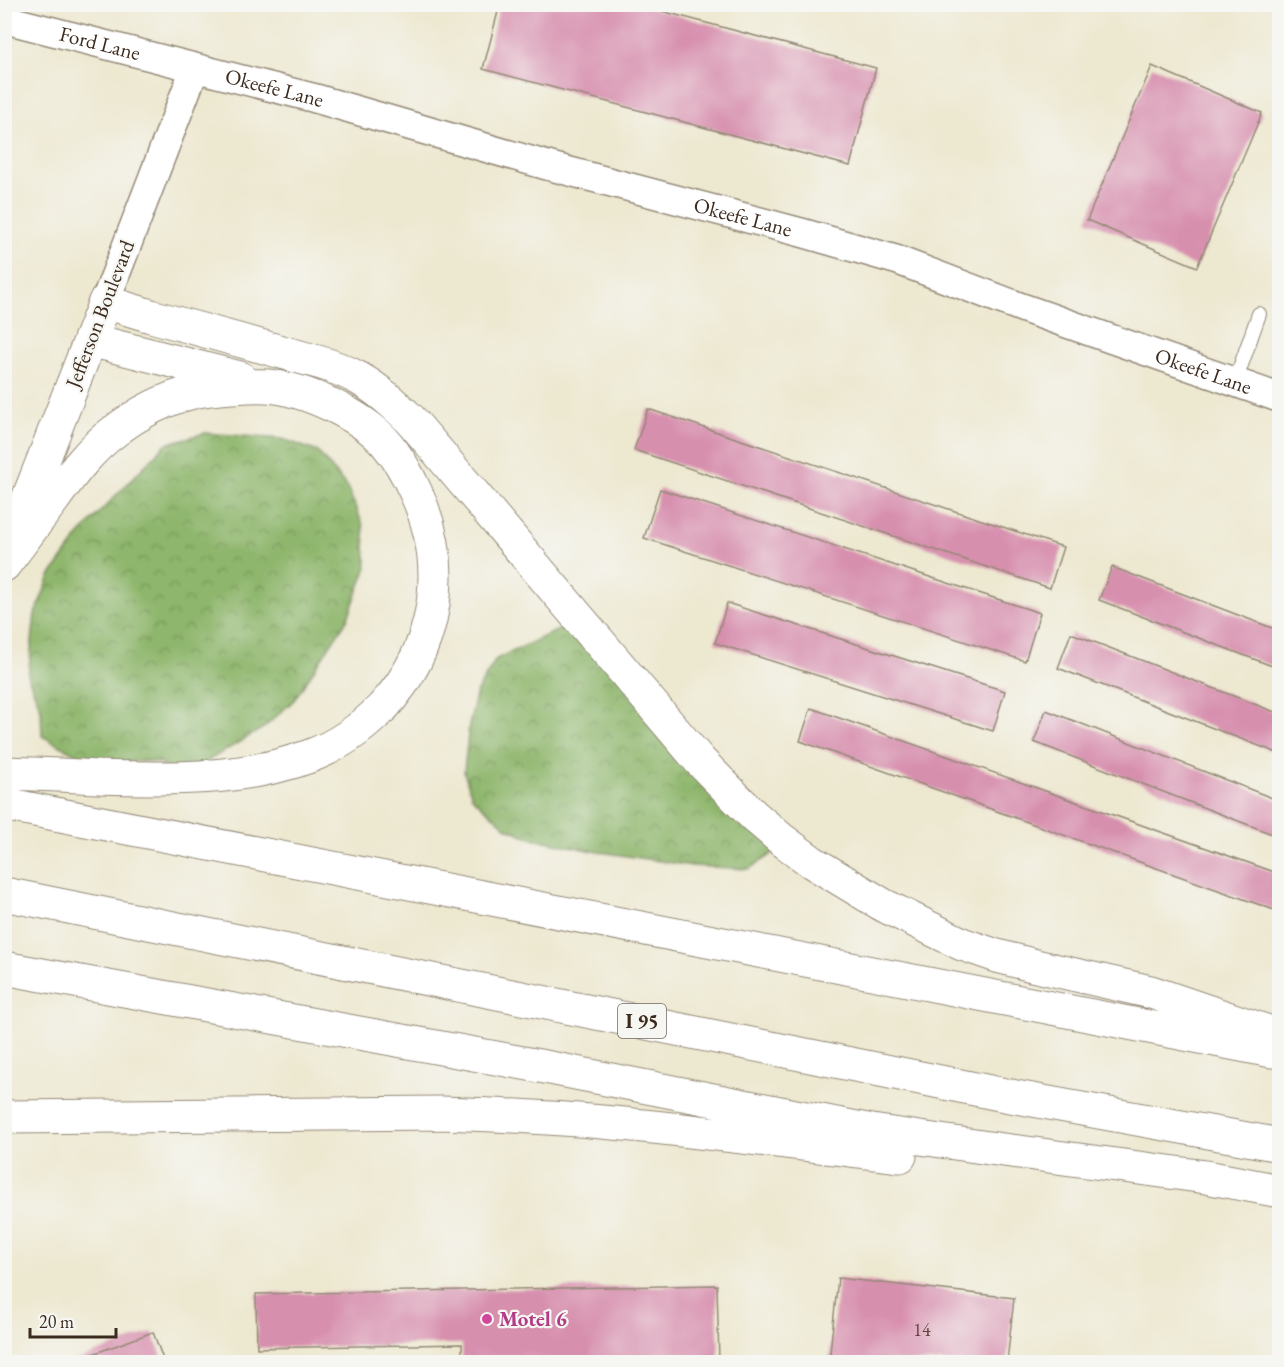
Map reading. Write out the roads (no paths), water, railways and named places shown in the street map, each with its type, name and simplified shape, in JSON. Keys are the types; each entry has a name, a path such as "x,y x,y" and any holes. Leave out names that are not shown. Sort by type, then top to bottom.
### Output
{"main road":[{"name":"Jefferson Boulevard","path":"4,560 105,302"},
{"path":"105,302 318,362 358,378 376,390 411,420 667,723 719,781 753,815 781,838 812,862 844,882 883,905 962,944 1036,966 1151,992 1280,1036"},
{"path":"4,773 175,779 249,771 311,756 360,728 400,687 422,647 431,619 435,589 435,564 425,512 401,464 385,442 364,424 318,399 90,340"},
{"path":"4,565 73,472 94,448 115,430 150,409 193,392 217,388 268,386"},
{"path":"4,804 1280,1053"},
{"name":"I 95","path":"4,894 1005,1095 1280,1145"},
{"path":"4,968 533,1065 872,1131 1206,1177 1280,1191"},
{"path":"4,1117 442,1113 505,1115 623,1124 1203,1193 1280,1198"}],"street":[{"name":"Ford Lane","path":"4,19 195,68"},
{"name":"Jefferson Boulevard","path":"105,302 195,68"},
{"name":"Okeefe Lane","path":"195,68 314,98 549,166 889,258 1023,308 1280,398"}],"lane":[{"path":"1235,382 1259,314"}],"place":[{"name":"Motel 6","path":"487,1319"}]}
